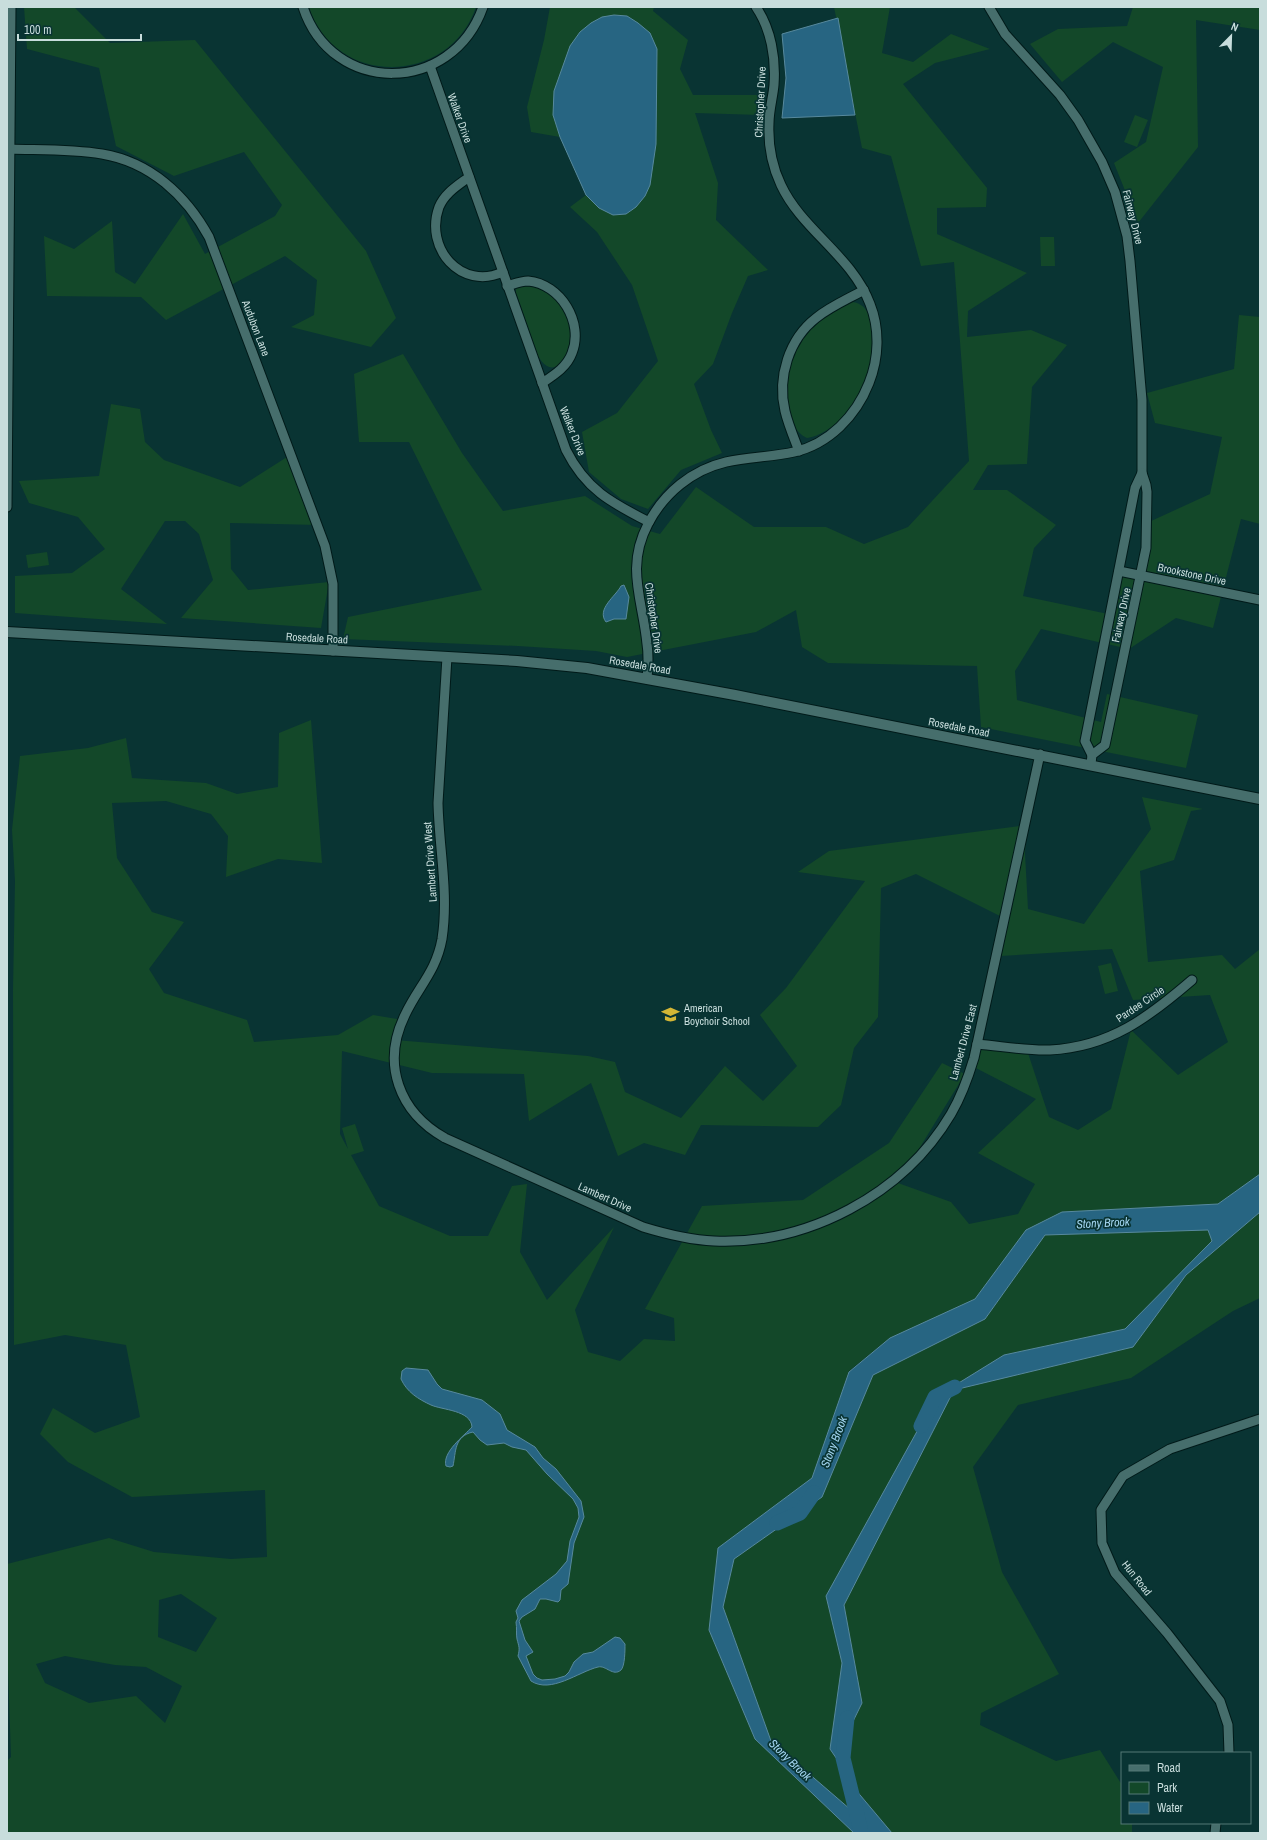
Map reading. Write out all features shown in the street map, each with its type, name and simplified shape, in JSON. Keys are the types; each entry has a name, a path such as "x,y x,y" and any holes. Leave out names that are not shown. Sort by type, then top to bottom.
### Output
{"street":[{"path":"7,507 11,7"},
{"path":"303,7 311,26 330,49 350,63 362,69 390,74 409,72 430,66 454,52 472,30 483,7"},
{"name":"Christopher Drive","path":"648,678 647,644 637,590 636,574 640,544 649,522 659,506 681,483 705,470 725,463 799,451 824,440 837,430 857,407 867,389 875,363 877,334 874,319 864,290 849,269 797,211 781,186 775,170 771,155 769,122 774,87 774,56 766,25 756,7"},
{"name":"Fairway Drive","path":"989,7 1005,34 1060,96 1078,120 1102,162 1115,192 1127,236 1142,400 1142,472 1146,485 1146,548 1142,576 1105,745 1092,760"},
{"name":"Walker Drive","path":"430,66 566,450 582,476 605,498 649,522"},
{"name":"Audubon Lane","path":"10,149 87,152 121,159 150,172 167,184 189,206 200,220 209,237 325,546 333,584 333,651"},
{"path":"469,177 450,191 439,208 436,224 438,242 449,262 465,274 483,277 503,272"},
{"path":"507,286 523,281 540,284 557,294 570,312 575,334 572,354 561,369 542,383"},
{"path":"799,451 788,421 782,394 784,373 790,354 800,335 815,318 864,290"},
{"name":"Fairway Drive","path":"1092,760 1086,741 1135,488 1142,472"},
{"name":"Brookstone Drive","path":"1118,571 1260,600"},
{"name":"Rosedale Road","path":"7,632 447,657 560,665 648,678 1040,754 1092,760 1260,799"},
{"name":"Lambert Drive West","path":"447,657 438,803 438,825 445,894 441,940 432,971 406,1013 400,1026 396,1037 394,1058 396,1078 401,1092 414,1114 434,1132 460,1145"},
{"name":"Lambert Drive East","path":"747,1241 779,1236 828,1220 855,1207 895,1179 928,1146 951,1114 968,1077 977,1044 1040,754"},
{"name":"Pardee Circle","path":"977,1044 1044,1050 1069,1048 1088,1044 1107,1038 1137,1024 1164,1004 1192,980"},
{"name":"Lambert Drive","path":"460,1145 643,1227 691,1239 712,1241 747,1241"},
{"name":"Hun Road","path":"1229,1752 1228,1725 1220,1702 1167,1633 1115,1572 1102,1543 1101,1510 1123,1476 1170,1449 1259,1421"}],"green space":[{"path":"24,7 74,7 110,43 195,40 366,251 396,318 371,347 291,327 314,315 317,280 285,256 166,320 141,297 47,296 44,236 74,249 112,221 115,272 135,284 183,214 205,254 275,216 282,205 244,152 174,176 116,146 99,68 27,49"},
{"path":"309,7 476,7 462,33 442,52 418,63 392,67 366,63 342,52 323,33"},
{"path":"550,7 654,7 653,11 688,40 680,69 693,95 763,95 761,115 695,113 718,183 716,220 768,270 748,276 713,364 694,384 711,430 722,453 681,470 648,509 621,499 589,472 582,432 617,413 658,361 632,285 597,232 570,207 586,195 599,208 613,215 626,214 636,207 645,196 656,144 657,49 650,33 627,16 614,15 602,17 580,32 553,115 560,137 531,132 527,107 544,40"},
{"path":"834,7 890,7 882,53 913,62 951,34 990,49 935,63 903,84 987,188 986,207 937,208 937,234 1027,273 968,311 967,337 1031,330 1067,345 1032,387 1027,464 988,465 973,490 1007,490 1056,525 1034,548 1023,596 1108,614 1119,568 1145,574 1149,522 1210,494 1222,437 1155,423 1147,393 1234,369 1239,315 1260,317 1260,524 1241,519 1213,628 1176,618 1129,649 1041,629 1015,671 1017,700 1101,722 1107,694 1198,715 1186,768 981,727 977,666 828,663 802,647 796,610 756,632 627,657 596,651 518,646 343,639 348,617 482,590 409,442 359,442 354,374 403,354 462,453 503,511 585,496 632,526 660,534 696,487 754,527 826,527 864,544 908,527 969,461 954,262 921,266 891,156 862,148"},
{"path":"1133,7 1260,7 1260,30 1196,20 1198,147 1138,223 1114,163 1146,142 1163,67 1113,42 1062,82 1030,44 1058,29 1127,26"},
{"path":"1135,115 1148,120 1137,147 1124,142"},
{"path":"1040,237 1054,237 1055,266 1041,266"},
{"path":"531,284 553,295 568,315 571,324 569,346 565,356 560,364 553,367 546,365 538,356 516,293 516,289 521,285"},
{"path":"851,302 861,305 867,312 871,322 873,348 869,373 857,400 843,417 826,431 807,438 797,430 791,415 787,388 790,364 799,343 814,324"},
{"path":"111,404 140,409 145,442 164,460 240,487 287,457 319,525 230,523 231,569 248,590 329,582 321,628 181,618 213,580 199,534 185,521 165,521 121,589 167,624 15,613 15,576 72,573 105,549 78,517 29,503 19,481 99,476"},
{"path":"47,552 49,565 28,568 26,555"},
{"path":"311,720 322,863 278,859 226,877 228,836 211,814 166,801 112,803 117,858 152,912 184,922 149,969 164,993 247,1020 254,1042 338,1035 373,1015 403,1020 395,1040 588,1056 615,1062 625,1092 681,1118 725,1066 763,1101 797,1066 760,1015 786,988 865,881 798,872 829,851 1027,825 1025,853 1028,909 1084,924 1151,829 1142,797 1203,809 1191,811 1174,860 1140,871 1148,962 1222,955 1235,969 1260,949 1260,1174 1218,1204 1063,1212 1026,1230 975,1299 890,1338 849,1371 812,1478 718,1548 709,1630 755,1739 854,1833 7,1833 7,1761 11,1757 7,1640 7,1564 109,1538 154,1552 231,1559 267,1557 265,1490 132,1497 68,1462 40,1434 53,1408 95,1433 140,1417 126,1345 65,1335 14,1345 13,990 15,881 12,830 20,756 88,748 126,738 132,778 206,783 237,794 278,787 279,733","holes":["916,874 1008,920 1000,956 1112,949 1133,1000 1210,995 1228,1042 1178,1075 1131,1030 1111,1109 1078,1130 1049,1117 1028,1053 975,1044 968,1064 1036,1099 978,1153 1035,1184 1018,1214 969,1224 951,1202 898,1183 965,1074 942,1063 889,1143 803,1200 702,1206 645,1309 674,1318 675,1341 644,1339 620,1361 588,1352 575,1310 614,1227 547,1300 520,1252 527,1184 512,1186 488,1236 450,1236 379,1206 351,1155 364,1151 355,1124 342,1128 348,1149 340,1134 342,1051 432,1073 524,1074 529,1121 591,1083 618,1156 644,1143 685,1155 701,1125 818,1127 841,1105 854,1048 878,1017 881,888","181,1594 217,1618 196,1652 158,1637 159,1600","65,1656 115,1665 146,1667 182,1686 165,1723 136,1696 89,1703 45,1683 36,1664"]},
{"path":"1111,963 1118,991 1105,994 1098,966"},
{"path":"1260,1212 1260,1298 1233,1311 1131,1378 1018,1405 973,1467 1002,1572 1059,1674 981,1713 980,1725 1056,1761 1100,1750 1121,1783 1121,1824 1132,1824 1132,1833 892,1833 855,1789 840,1748 862,1703 844,1605 954,1390 1133,1347 1186,1275"},
{"path":"1208,1229 1212,1241 1125,1329 1004,1355 936,1397 826,1596 842,1663 830,1749 845,1771 859,1817 771,1741 723,1607 734,1559 822,1496 873,1375 985,1319 1045,1235"}],"water":[{"path":"614,15 627,16 638,23 650,33 657,49 656,144 650,185 645,196 636,207 626,214 613,215 599,208 586,195 560,137 553,115 554,91 570,46 580,32 591,23 602,17"},
{"path":"838,18 855,115 782,118 786,78 782,34"},
{"path":"624,585 629,597 626,619 614,619 606,622 603,612 621,586"},
{"path":"1260,1174 1260,1212 1186,1275 1133,1347 954,1390 844,1605 862,1703 840,1748 855,1789 892,1833 854,1833 755,1739 709,1630 718,1548 812,1478 849,1372 890,1338 975,1299 1026,1230 1062,1212 1218,1204","holes":["1208,1230 1212,1241 1125,1329 1004,1355 936,1397 826,1596 842,1663 830,1749 845,1771 858,1816 771,1741 723,1607 734,1559 822,1497 873,1375 985,1319 1045,1235"]},
{"path":"406,1368 428,1370 442,1389 482,1400 500,1414 507,1430 535,1447 543,1458 556,1469 581,1501 584,1517 574,1543 568,1584 561,1590 560,1600 558,1602 540,1599 535,1609 522,1617 519,1621 525,1640 533,1652 526,1656 533,1674 542,1680 555,1679 565,1676 569,1672 574,1662 583,1654 593,1652 615,1637 620,1638 625,1644 624,1662 621,1670 618,1672 612,1672 598,1667 556,1684 547,1685 531,1681 518,1656 519,1648 516,1622 518,1618 516,1611 522,1600 556,1574 567,1561 570,1541 579,1517 578,1508 573,1499 547,1474 526,1450 512,1447 504,1443 487,1445 473,1432 462,1437 472,1427 467,1417 431,1405 413,1395 403,1384 401,1379 402,1371"},
{"path":"462,1437 457,1445 453,1466 450,1467 446,1466 446,1461 450,1450"}],"waterway":[{"name":"Stony Brook","path":"921,1426 935,1397 955,1387"},
{"name":"Stony Brook","path":"777,1523 800,1513 814,1493"},
{"name":"Stony Brook","path":"847,1718 843,1758 860,1827"}],"place":[{"name":"American Boychoir School","path":"671,1014"}]}
